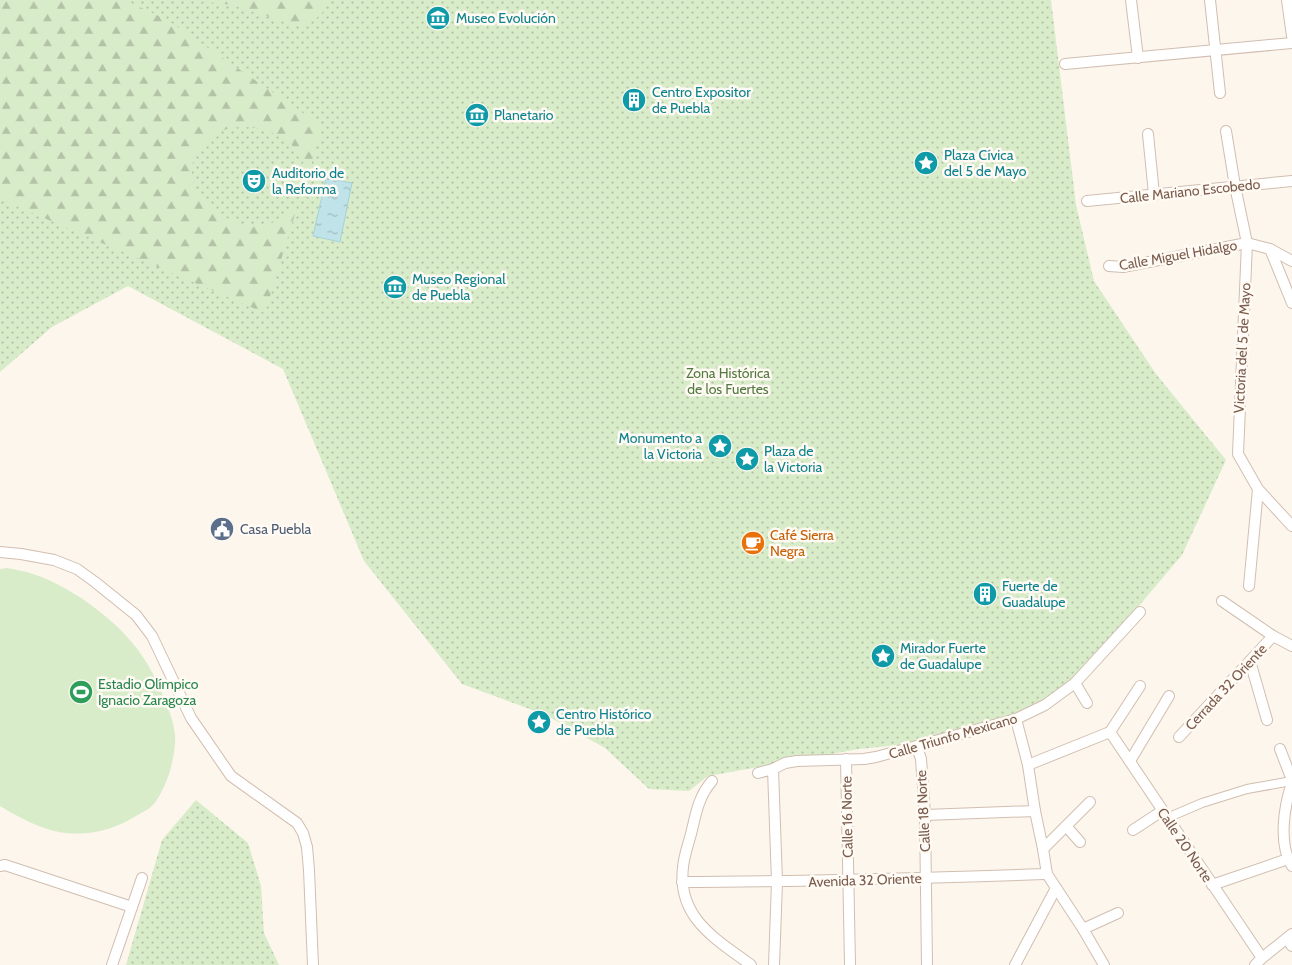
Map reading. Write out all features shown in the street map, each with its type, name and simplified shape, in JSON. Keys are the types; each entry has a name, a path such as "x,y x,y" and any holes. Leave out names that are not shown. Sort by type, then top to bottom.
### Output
{"street":[{"path":"1131,0 1138,58"},
{"path":"1210,0 1220,93"},
{"path":"1287,0 1292,36"},
{"path":"1065,64 1292,43"},
{"name":"Victoria del 5 de Mayo","path":"1226,131 1247,243 1238,454 1258,488"},
{"path":"1148,134 1154,194"},
{"name":"Calle Mariano Escobedo","path":"1087,201 1292,181"},
{"path":"1247,243 1270,249 1292,261"},
{"name":"Calle Miguel Hidalgo","path":"1109,266 1123,267 1247,243"},
{"path":"1270,249 1292,303"},
{"path":"1258,488 1292,526"},
{"path":"1249,586 1258,488"},
{"path":"0,552 54,560 77,569 136,615 152,636 191,718 231,776 297,823 303,833 307,847 313,965"},
{"path":"1222,601 1273,636 1292,646"},
{"name":"Calle Triunfo Mexicano","path":"758,773 773,769 784,763 797,761 876,757 1016,719 1045,705 1075,683 1140,612"},
{"name":"Cerrada 32 Oriente","path":"1179,737 1273,636"},
{"path":"1250,661 1267,720"},
{"path":"1075,683 1087,703"},
{"path":"1028,766 1110,732 1140,686"},
{"path":"1130,760 1169,696"},
{"path":"1016,719 1028,766 1047,874 1104,965"},
{"name":"Calle 20 Norte","path":"1110,732 1212,885 1258,961"},
{"name":"Calle 18 Norte","path":"917,747 921,759 925,814 927,965"},
{"path":"1212,885 1290,863 1284,834 1284,822 1292,781 1280,749"},
{"name":"Calle 16 Norte","path":"846,759 850,965"},
{"path":"773,769 776,882 774,965"},
{"path":"712,781 705,789 700,800 683,866 682,882 685,899 694,917 704,929 751,965"},
{"path":"1133,830 1165,815 1202,803 1247,790 1292,781"},
{"path":"1043,849 1090,802"},
{"path":"925,814 1035,811"},
{"path":"1066,826 1080,842"},
{"path":"0,866 5,865 132,907"},
{"name":"Avenida 32 Oriente","path":"682,882 848,881 1047,874"},
{"path":"112,965 142,878"},
{"path":"1019,963 1056,888"},
{"path":"1083,929 1118,913"},
{"path":"1258,961 1290,939"}],"green space":[{"name":"Zona Histórica de los Fuertes","path":"0,0 1051,0 1076,205 1094,281 1156,374 1226,460 1182,555 1077,679 1036,706 985,725 929,742 859,749 708,776 689,791 649,789 605,748 546,715 462,684 364,561 283,369 128,286 52,327 0,372"},
{"path":"0,0 125,0 167,20 322,126 308,176 299,153 289,142 267,131 242,127 221,131 205,141 195,156 192,173 197,191 211,208 235,222 244,225 260,226 283,218 297,207 265,313 0,199"},
{"path":"191,0 326,0 322,14 301,27 232,5"},
{"name":"Estadio Olímpico Ignacio Zaragoza","path":"7,568 27,572 60,586 88,603 113,623 138,650 149,667 170,712 175,734 175,748 170,771 163,789 153,805 114,827 96,832 76,834 58,832 23,819 0,806 0,569"},
{"path":"196,800 248,843 261,886 264,933 279,965 126,965 162,840"}],"water":[{"path":"326,178 352,183 340,242 313,236"}],"place":[{"name":"Museo Evolución","path":"438,18"},
{"name":"Centro Expositor de Puebla","path":"634,100"},
{"name":"Planetario","path":"477,115"},
{"name":"Plaza Cívica del 5 de Mayo","path":"926,163"},
{"name":"Auditorio de la Reforma","path":"254,181"},
{"name":"Museo Regional de Puebla","path":"395,287"},
{"name":"Monumento a la Victoria","path":"720,446"},
{"name":"Plaza de la Victoria","path":"747,459"},
{"name":"Casa Puebla","path":"222,529"},
{"name":"Café Sierra Negra","path":"753,543"},
{"name":"Fuerte de Guadalupe","path":"985,594"},
{"name":"Mirador Fuerte de Guadalupe","path":"883,656"},
{"name":"Estadio Olímpico Ignacio Zaragoza","path":"81,692"},
{"name":"Centro Histórico de Puebla","path":"539,722"}]}
